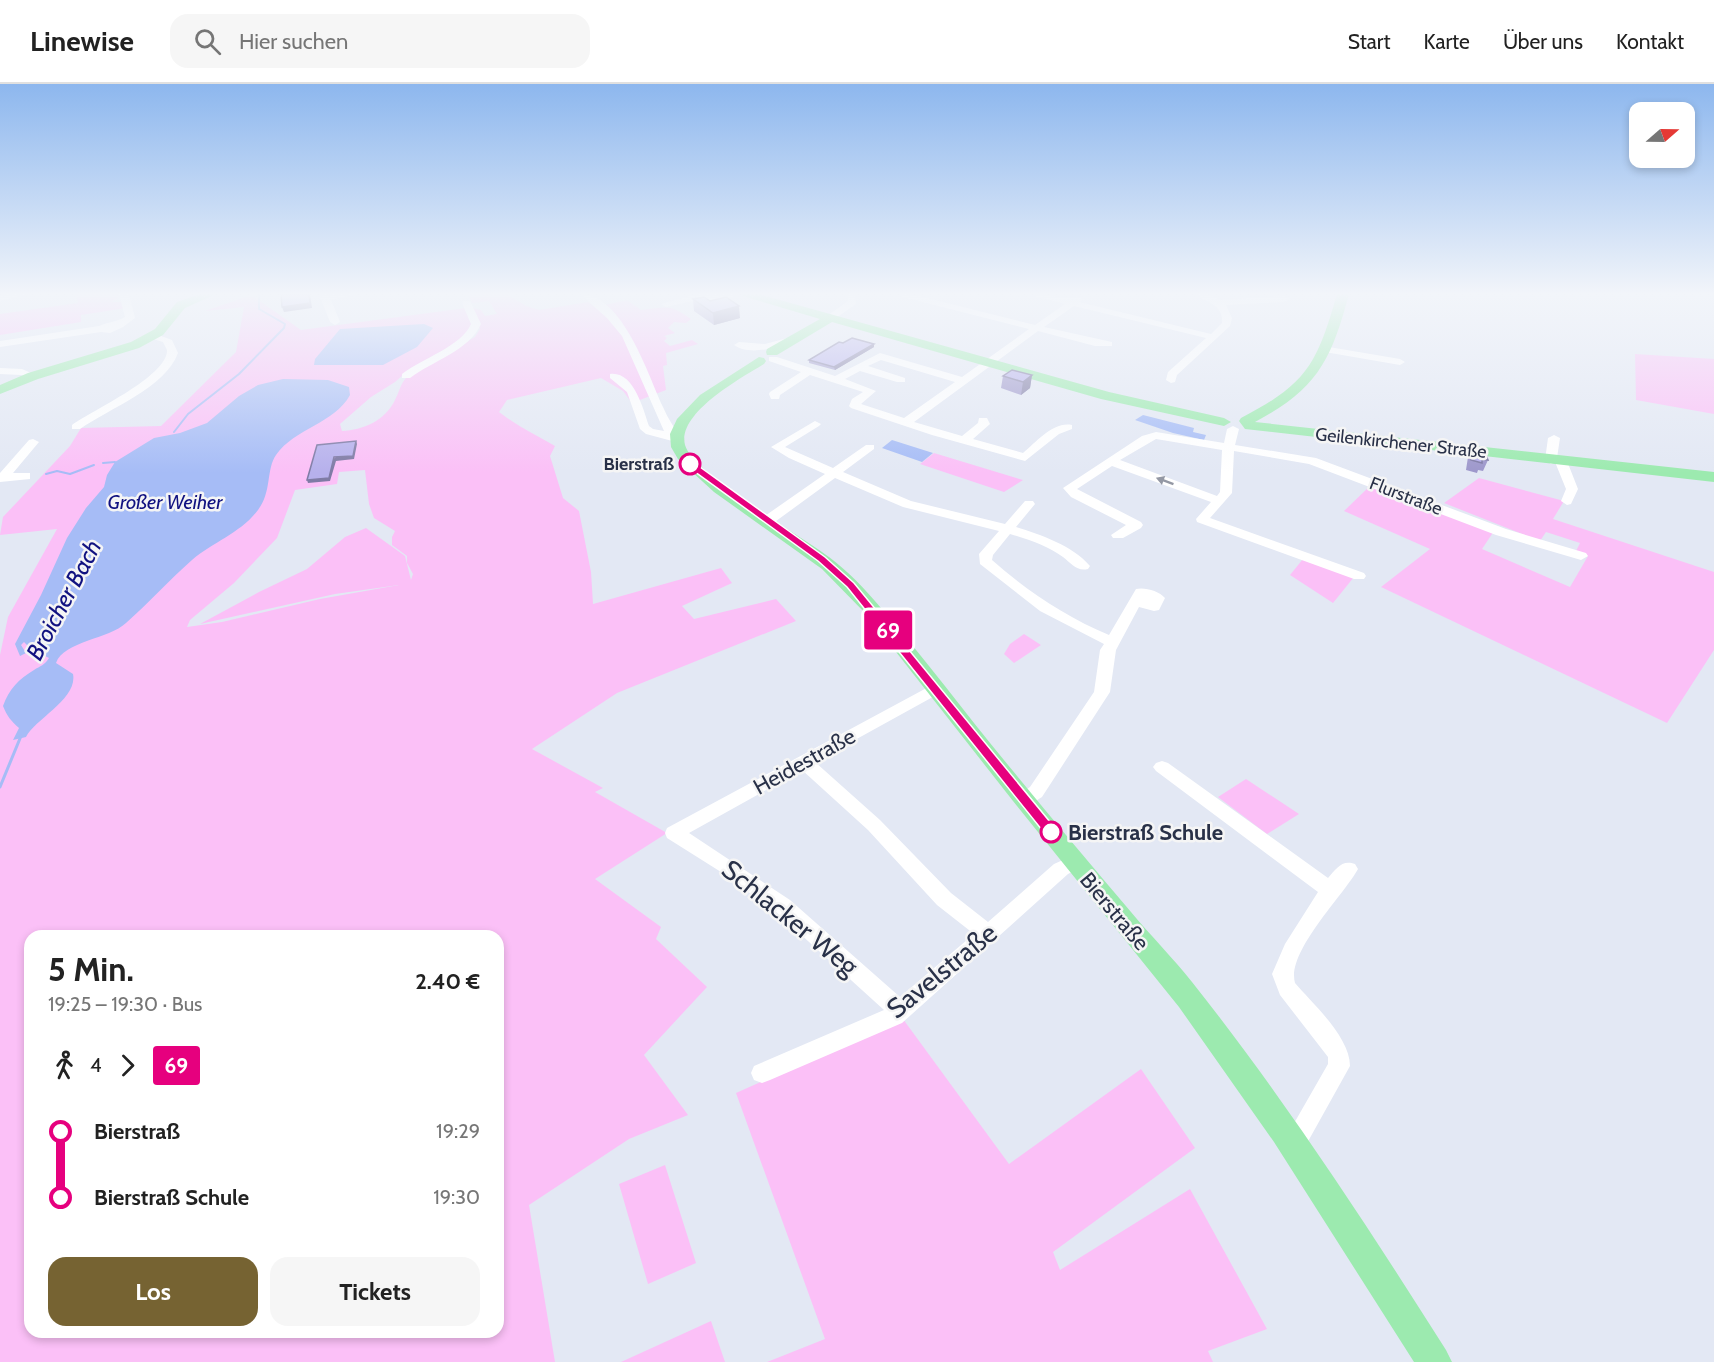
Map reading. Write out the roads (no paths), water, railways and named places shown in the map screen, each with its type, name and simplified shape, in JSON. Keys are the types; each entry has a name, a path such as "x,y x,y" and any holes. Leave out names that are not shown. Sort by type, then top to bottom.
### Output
{"main road":[{"path":"0,390 33,376 112,354"},
{"path":"676,439 678,427 695,406 769,354"},
{"name":"Geilenkirchener Straße","path":"957,354 1121,400 1238,425 1714,477"},
{"path":"1238,425 1279,403 1300,387 1321,354"},
{"name":"Bierstraße","path":"676,439 680,452 693,467 821,559 850,585 1074,862 1187,997 1369,1258 1434,1362"}],"street":[{"path":"76,427 145,384 166,367 172,354"},
{"path":"406,376 440,354"},
{"path":"635,354 660,417 676,439"},
{"path":"759,354 871,391 855,402 855,406 1025,457 1050,435 1068,427"},
{"path":"906,422 1002,354"},
{"path":"1171,380 1172,374 1195,354"},
{"path":"1350,354 1400,362"},
{"path":"835,380 880,356 958,385"},
{"path":"859,367 901,380"},
{"path":"0,371 22,372 33,376"},
{"path":"775,398 774,394 809,371"},
{"path":"614,376 632,391 644,427 650,432 676,439"},
{"path":"965,440 984,424 983,420"},
{"path":"815,424 777,447 807,463 907,504 1006,529 1056,548 1073,557 1083,566"},
{"path":"1238,425 1228,448 1228,488 1220,501 1202,519 1359,576"},
{"name":"Flurstraße","path":"1119,535 1140,522 1069,490 1079,480 1151,436 1311,461 1501,532 1581,556"},
{"path":"1554,438 1556,460 1572,489 1567,501"},
{"path":"1,478 33,442"},
{"path":"767,521 870,447"},
{"path":"1110,461 1220,501"},
{"path":"1,478 26,476"},
{"path":"1029,504 986,554 985,561 1040,605 1061,618 1113,642"},
{"path":"1024,800 1036,792 1102,692 1107,658 1113,642 1136,602"},
{"name":"Heidestraße","path":"674,833 934,689"},
{"path":"803,761 874,825 944,898 989,934"},
{"path":"1161,767 1330,890"},
{"name":"Schlacker Weg","path":"674,833 783,906 900,1011"},
{"name":"Savelstraße","path":"762,1073 900,1011 1061,869 1074,862"},
{"path":"1293,1146 1339,1066 1339,1056 1334,1046 1287,989 1282,979 1283,969 1289,954 1334,881 1348,869"}],"water":[{"path":"319,354 404,354 383,365 314,365"},
{"name":"Großer Weiher","path":"283,379 328,380 349,387 350,395 334,413 293,438 276,455 265,496 251,518 192,560 126,623 109,633 77,645 61,656 56,663 73,674 73,683 69,692 26,737 13,740 19,728 3,706 5,700 19,681 49,658 31,649 24,642 21,645 26,653 20,656 15,644 67,538 86,508 104,487 107,475 115,462 154,438 180,433 207,423 239,396 258,385"},
{"path":"1143,415 1194,428 1193,432 1206,435 1204,440 1173,433 1135,420"},
{"path":"892,440 933,453 922,462 882,448"}],"waterway":[{"name":"Broicher Bach","path":"174,432 188,414 239,374 259,354"},
{"path":"103,463 115,462"},
{"path":"46,474 57,471 70,474 94,465"},
{"name":"Broicher Bach","path":"0,787 21,736"}],"place":[{"name":"Bierstraß","path":"690,464"},
{"name":"Bierstraß Schule","path":"1051,832"}]}
